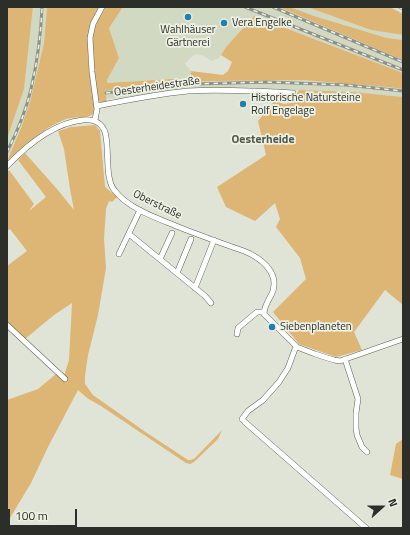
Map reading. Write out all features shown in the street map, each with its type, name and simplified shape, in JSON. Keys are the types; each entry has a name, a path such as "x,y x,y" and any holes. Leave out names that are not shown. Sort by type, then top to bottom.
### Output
{"street":[{"path":"7,166 32,143 53,129 74,121 95,120 97,106 92,72 90,38 93,24 102,7"},
{"name":"Oesterheidestraße","path":"97,106 146,96 188,91 216,90 293,93"},
{"name":"Oberstraße","path":"95,120 102,126 106,135 109,179 114,191 126,202 173,229 214,240 254,255 262,261 267,266 273,278 274,284 273,291 264,312"},
{"path":"119,254 140,210"},
{"path":"160,260 173,229"},
{"path":"128,234 205,296 211,303"},
{"path":"177,273 191,239"},
{"path":"195,288 214,240"},
{"path":"236,334 238,328 257,312 264,312 266,316 297,347 340,361 403,340"},
{"path":"7,326 65,379"},
{"path":"297,347 286,372 279,382 263,400 248,411 242,419 366,528"},
{"path":"345,359 358,399 356,413 356,435 362,447 367,452"}],"shaded area":[{"path":"7,7 33,7 24,89 7,139"},
{"path":"33,7 47,7 44,43 30,102 21,128 7,160 7,139 24,89"},
{"path":"47,7 99,7 89,33 88,48 94,114 66,119 50,127 35,137 7,161 30,102 44,43"},
{"path":"106,7 123,7 109,28 119,58 107,80 107,83 191,79 191,71 223,75 228,71 232,62 221,55 226,47 254,16 403,73 403,89 303,80 212,81 157,84 105,91 107,102 101,102 98,99 94,73 92,53 93,33 98,20"},
{"path":"123,7 279,7 403,60 403,73 254,16 226,47 219,58 211,61 204,56 197,54 192,56 185,64 191,71 191,79 106,83 119,58 109,28"},
{"path":"279,7 290,7 314,16 387,38 403,40 403,60"},
{"path":"290,7 307,7 371,30 403,35 403,40 387,38 314,16"},
{"path":"307,7 390,7 403,14 403,35 371,30"},
{"path":"303,80 403,89 403,97 353,92 299,90 186,90 106,99 104,91 157,84 212,81"},
{"path":"299,90 353,92 403,97 403,305 385,290 354,332 362,350 336,357 299,344 273,312 306,279 300,258 276,227 280,219 275,203 255,221 226,207 217,187 266,155 258,121 276,99 283,104 291,103"},
{"path":"95,125 100,131 105,187 117,197 112,202 109,201 106,209 104,239 106,268 98,315 88,355 85,384 93,395 188,460 195,458 222,430 218,439 194,462 190,464 186,463 87,398 78,390 31,483 7,523 7,400 38,389 56,374 64,376 69,360 72,303 54,315 25,339 7,322 7,266 27,251 10,229 7,231 7,173 9,170 34,204 29,211 46,197 18,160 25,153 74,210 64,149 58,131 71,127"},
{"path":"403,439 403,479 390,475 396,444"}],"railway":[{"path":"7,152 21,121 31,89 41,28 42,7"},
{"path":"245,7 403,70"},
{"path":"273,7 403,62"},
{"path":"399,7 403,9"},
{"path":"106,93 195,84 267,82 346,85 403,91"}],"place":[{"name":"Wahlhäuser Gärtnerei","path":"188,17"},
{"name":"Vera Engelke","path":"224,23"},
{"name":"Historische Natursteine Rolf Engelage","path":"243,104"},
{"name":"Siebenplaneten","path":"272,327"}],"district":[{"name":"Oesterheide","path":"263,140"}]}
